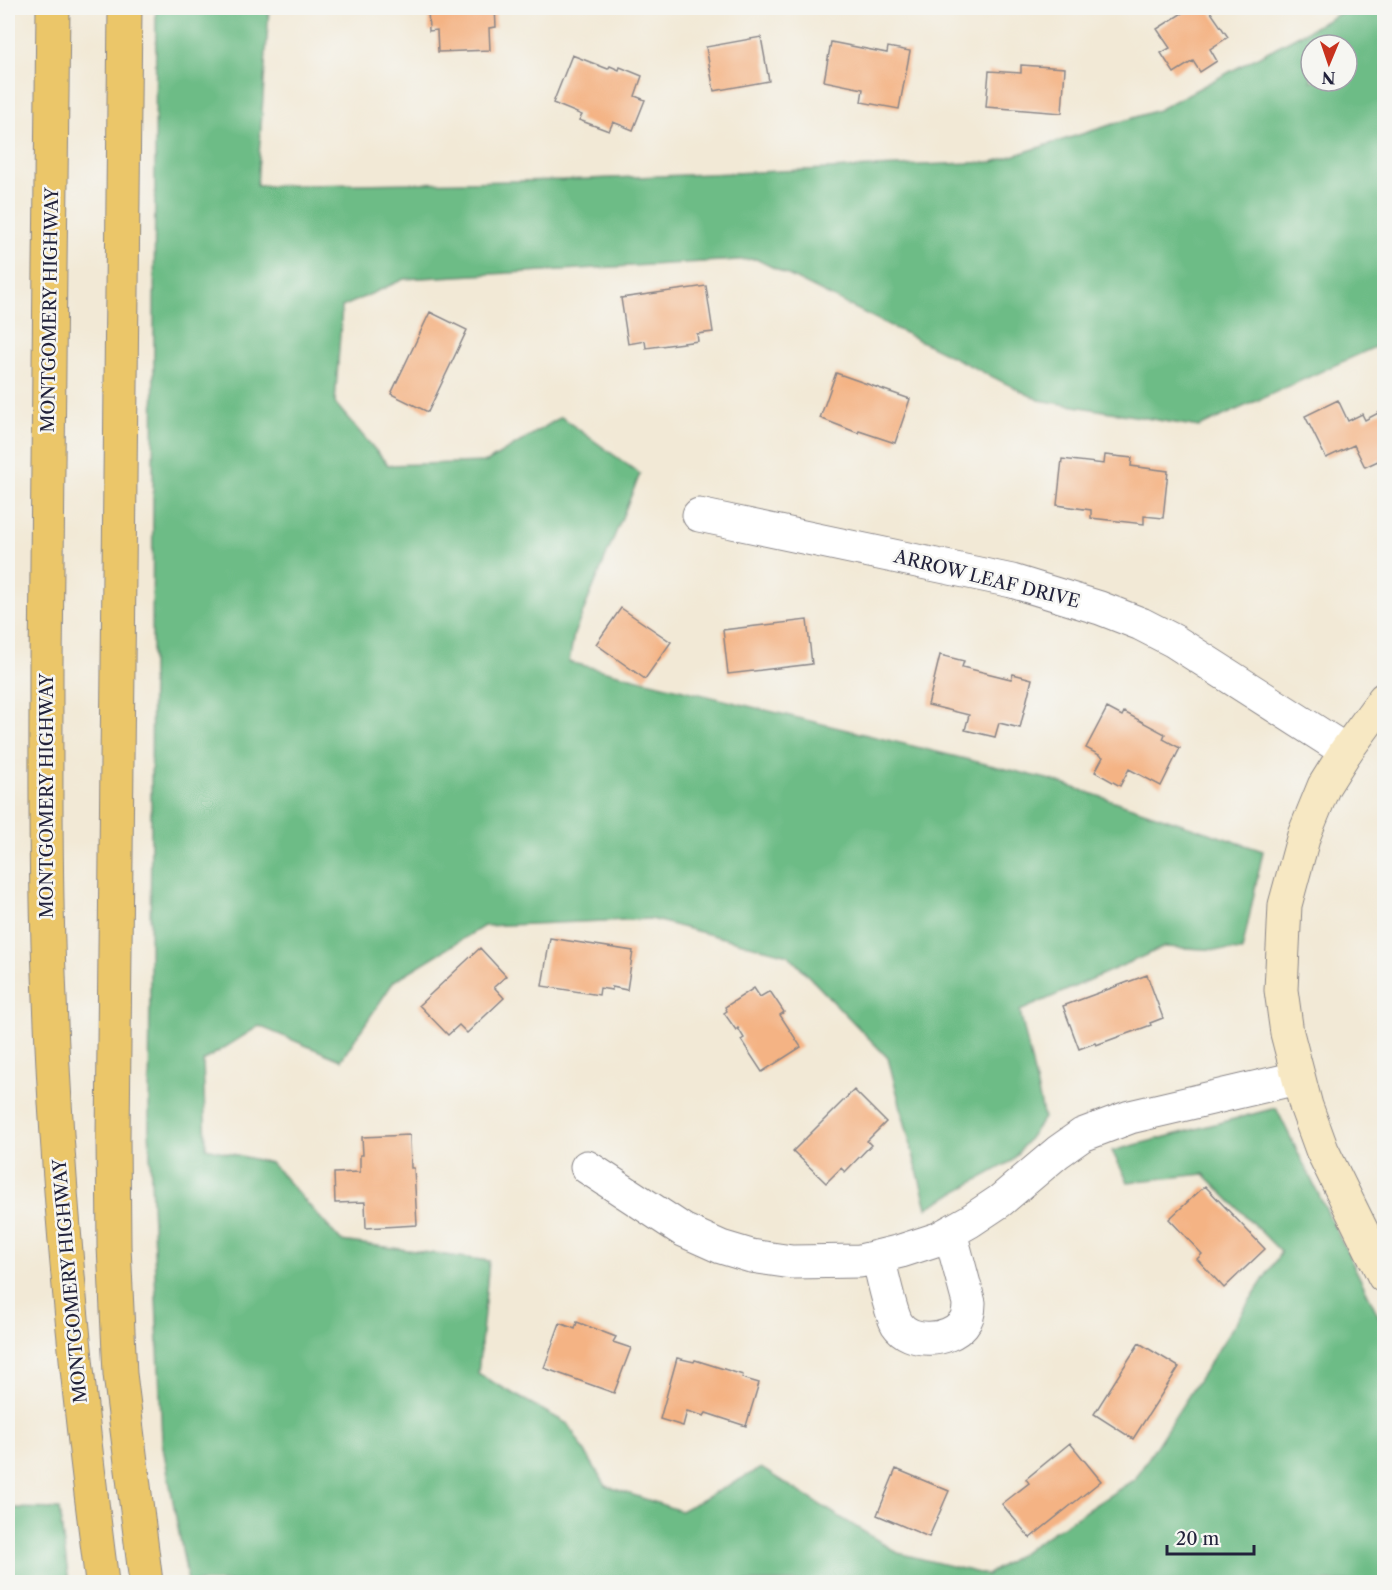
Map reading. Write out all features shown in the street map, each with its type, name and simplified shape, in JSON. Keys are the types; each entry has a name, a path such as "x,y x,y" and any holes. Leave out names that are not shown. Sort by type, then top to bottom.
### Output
{"main road":[{"name":"MONTGOMERY HIGHWAY","path":"53,8 46,586 46,841 50,997 56,1110 72,1313 88,1479 102,1582"},
{"path":"125,8 113,1138 114,1245 120,1374 146,1582"}],"street":[{"name":"ARROW LEAF DRIVE","path":"699,515 1012,581 1100,608 1141,624 1174,641 1347,751"},
{"path":"1384,699 1324,786 1304,835 1285,905 1281,990 1297,1078 1323,1150 1384,1276"},
{"path":"587,1167 683,1230 721,1247 751,1256 792,1263 860,1261 938,1239 1000,1201 1058,1152 1082,1135 1130,1117 1297,1078"},
{"path":"878,1257 896,1322 904,1332 912,1335 927,1338 941,1337 954,1332 964,1324 969,1303 950,1232"}],"green space":[{"path":"156,8 269,8 257,186 564,180 993,162 1158,110 1299,35 1299,93 1359,93 1359,33 1303,33 1350,8 1384,8 1384,333 1375,347 1199,427 1039,400 756,259 404,279 342,307 335,403 388,465 487,462 561,417 640,474 574,634 569,662 1051,780 1263,851 1242,951 1164,947 1020,1011 1044,1118 1012,1161 927,1208 888,1058 788,955 651,919 484,926 394,981 341,1060 259,1026 203,1061 206,1148 271,1163 341,1241 489,1261 478,1374 568,1424 606,1486 681,1511 761,1468 898,1553 987,1575 1135,1479 1281,1252 1204,1174 1128,1182 1112,1151 1276,1108 1384,1327 1384,1582 188,1582 162,1442 149,1130"},
{"path":"12,1508 59,1509 69,1582 9,1582"}],"building":[{"path":"428,8 495,8 496,27 489,28 490,50 438,52 437,30 429,31"},
{"path":"1190,8 1208,8 1228,37 1210,49 1217,61 1200,72 1193,61 1174,73 1161,53 1170,48 1157,29"},
{"path":"761,37 769,81 714,91 706,47"},
{"path":"831,42 887,53 888,47 910,51 899,109 861,102 863,89 824,81"},
{"path":"572,55 608,69 610,66 619,70 620,67 642,76 635,96 645,100 633,130 613,122 609,131 579,120 582,115 553,103"},
{"path":"1021,65 1065,68 1062,113 986,107 989,71 1021,73"},
{"path":"706,286 713,332 697,334 698,341 646,348 645,341 628,344 621,298"},
{"path":"430,312 467,330 428,412 391,394"},
{"path":"836,373 910,399 895,443 859,431 858,433 820,418"},
{"path":"1338,400 1348,421 1362,414 1365,420 1384,410 1384,469 1380,460 1365,467 1354,445 1326,458 1305,416"},
{"path":"1105,455 1132,458 1131,466 1168,471 1163,518 1144,516 1144,524 1091,518 1091,510 1057,505 1062,459 1104,464"},
{"path":"621,608 671,642 645,679 596,644"},
{"path":"807,620 812,664 728,674 723,630"},
{"path":"940,655 964,661 962,667 1011,679 1013,674 1032,679 1020,728 999,723 995,737 965,730 969,715 928,705"},
{"path":"1107,708 1122,716 1124,712 1165,734 1163,739 1180,748 1161,786 1129,769 1120,786 1095,772 1103,757 1086,748"},
{"path":"550,938 633,951 627,990 612,987 612,990 600,988 599,995 542,986"},
{"path":"480,948 506,976 494,987 504,998 467,1033 459,1025 448,1035 419,1005"},
{"path":"1147,975 1163,1018 1150,1023 1151,1025 1079,1049 1063,1006"},
{"path":"754,988 760,997 770,991 784,1012 780,1015 801,1047 762,1072 741,1040 744,1038 738,1028 736,1030 724,1013 727,1011 725,1007"},
{"path":"854,1090 886,1122 867,1141 871,1145 845,1172 841,1168 826,1183 793,1151"},
{"path":"410,1135 417,1225 366,1228 365,1202 335,1203 334,1173 360,1172 360,1155 363,1155 362,1137"},
{"path":"1205,1186 1265,1249 1224,1288 1197,1259 1202,1254 1169,1219"},
{"path":"577,1322 616,1337 613,1342 631,1348 614,1393 544,1368 560,1323 575,1329"},
{"path":"1139,1343 1179,1367 1133,1439 1094,1414"},
{"path":"677,1358 694,1362 695,1360 743,1375 742,1378 759,1383 746,1426 706,1413 704,1416 687,1411 683,1426 660,1419"},
{"path":"1070,1443 1101,1481 1030,1538 1002,1504 1029,1483 1026,1479"},
{"path":"896,1469 949,1491 929,1537 877,1515"}]}
